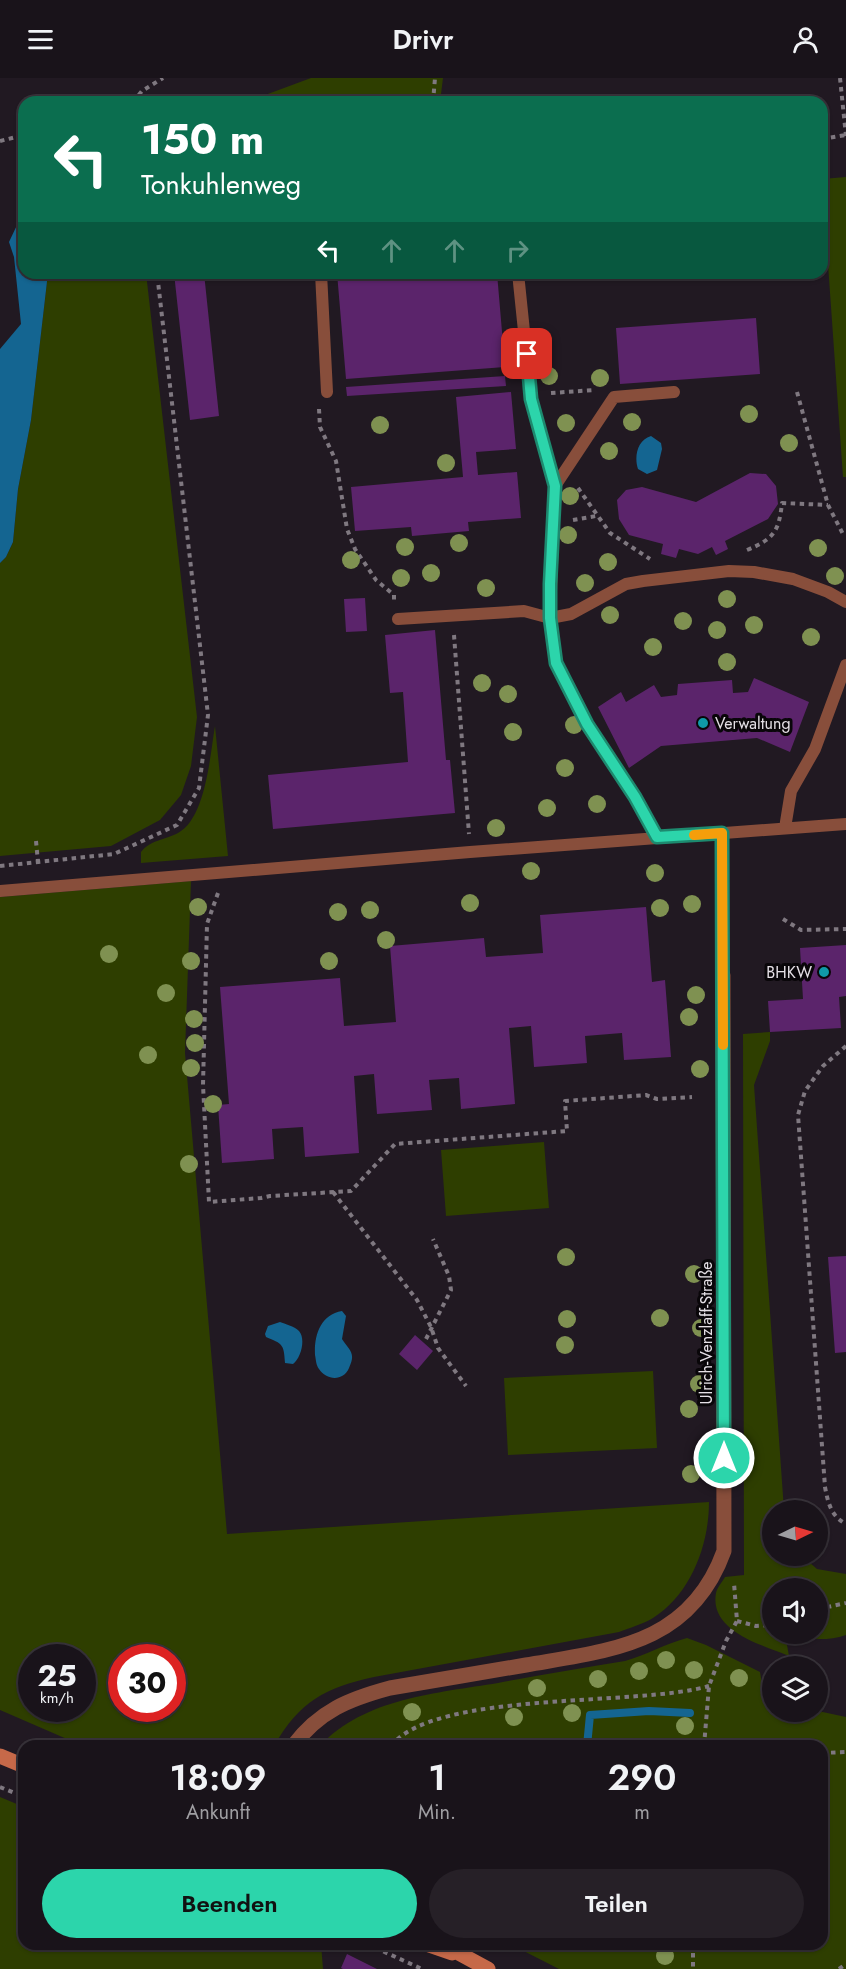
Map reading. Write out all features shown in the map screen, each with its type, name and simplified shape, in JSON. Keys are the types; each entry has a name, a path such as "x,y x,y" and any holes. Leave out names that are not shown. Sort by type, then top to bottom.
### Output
{"main road":[{"path":"0,1756 18,1764"},
{"path":"443,1950 465,1958"},
{"path":"452,1950 488,1969"}],"street":[{"name":"Ulrich-Venzlaff-Straße","path":"298,1740 316,1719 340,1705 365,1695 390,1688 624,1647 667,1626 685,1612 705,1590 717,1571 724,1551 723,975"}],"lane":[{"path":"321,279 327,392"},
{"path":"519,279 531,395 555,486 550,618 556,663 587,724 635,797 657,837"},
{"path":"555,486 614,397 674,392"},
{"path":"398,619 524,611 550,618 571,614 626,584 729,571 775,575 820,589 846,602"},
{"path":"785,828 791,791 815,749 846,665"},
{"path":"0,891 657,837 846,824"},
{"name":"Ulrich-Venzlaff-Straße","path":"722,833 723,975"}],"path":[{"path":"138,96 164,78"},
{"path":"434,96 435,78"},
{"path":"828,138 846,135 840,78"},
{"path":"0,141 18,136"},
{"path":"0,866 114,854 177,825 199,788 208,715 158,279"},
{"path":"531,395 611,389 614,397"},
{"path":"327,392 318,399 320,427 336,461 347,529 355,549 376,580 394,595 398,619"},
{"path":"798,392 828,505 845,537"},
{"path":"566,470 610,533 665,568 667,578"},
{"path":"745,551 768,540 774,534 780,518 782,503 828,505"},
{"path":"453,616 470,852"},
{"path":"36,841 38,862"},
{"path":"225,872 207,924 203,1085 209,1202 351,1191 395,1144 567,1131 565,1101 646,1095 657,1099 693,1097"},
{"path":"783,919 801,930 846,929"},
{"path":"846,1046 823,1066 805,1091 798,1115 825,1487 829,1508 838,1520 846,1524"},
{"path":"332,1192 417,1300 438,1348 466,1386"},
{"path":"426,1340 451,1290 449,1276 433,1239"},
{"path":"704,1740 709,1686 726,1641 737,1621 733,1557 724,1551"},
{"path":"828,1608 846,1603"},
{"path":"737,1621 762,1626"},
{"path":"397,1740 406,1732 419,1726 471,1711 679,1693 709,1686"},
{"path":"828,1753 846,1752"},
{"path":"0,1787 18,1794"},
{"path":"380,1950 422,1969"},
{"path":"693,1950 693,1969"},
{"path":"839,1969 846,1964"}],"green space":[{"path":"311,78 443,78 441,96 262,96"},
{"path":"846,177 846,477 843,477 828,264 828,178"},
{"path":"47,279 147,279 197,717 191,766 181,795 160,820 111,846 0,856 0,563 6,557 13,542 18,489 31,420"},
{"path":"215,726 228,856 141,863 141,852 145,848 178,833 195,814 205,785"},
{"path":"191,881 185,1053 227,1534 709,1502 706,1535 695,1567 678,1596 649,1620 619,1632 374,1677 341,1686 304,1707 278,1740 69,1740 28,1722 96,1722 96,1644 18,1644 18,1718 0,1710 0,897"},
{"path":"770,1032 770,1041 754,1085 783,1500 762,1500 762,1566 814,1566 817,1569 846,1574 846,1635 828,1638 828,1578 762,1578 762,1644 787,1644 789,1656 740,1635 721,1617 716,1606 716,1593 725,1577 744,1575 743,1034"},
{"path":"544,1142 549,1208 446,1216 441,1150"},
{"path":"653,1371 657,1448 508,1455 504,1378"},
{"path":"687,1638 760,1672 762,1722 828,1722 828,1713 846,1717 846,1969 559,1969 522,1950 828,1950 828,1740 327,1740 358,1717 403,1700 625,1661"},
{"path":"0,1797 18,1804 18,1950 321,1950 323,1969 0,1969"}],"water":[{"path":"18,223 18,279 47,279 31,420 18,489 13,542 6,557 0,563 0,349 21,324 14,257 9,242"},
{"path":"651,436 661,443 662,449 657,470 647,474 638,469 636,459 642,441"},
{"path":"342,1311 346,1316 342,1339 351,1352 352,1359 346,1373 334,1378 322,1373 318,1367 315,1355 316,1341 320,1327 328,1317"},
{"path":"280,1322 295,1328 301,1334 302,1348 293,1364 285,1363 281,1345 266,1337 265,1334 268,1326"}],"building":[{"path":"175,279 205,279 219,416 190,420"},
{"path":"338,279 498,279 505,367 346,379"},
{"path":"756,318 760,374 620,384 616,328"},
{"path":"505,376 506,386 347,396 346,387"},
{"path":"511,392 516,449 476,452 478,475 517,472 521,518 468,522 469,531 412,536 411,527 355,531 351,487 463,477 456,397"},
{"path":"750,473 766,474 776,486 778,504 768,519 725,541 728,549 716,555 712,547 698,554 679,549 676,558 661,554 663,544 629,535 619,519 617,500 626,490 642,487 696,502"},
{"path":"365,598 367,631 346,632 344,599"},
{"path":"435,630 446,760 450,760 455,813 273,829 268,775 408,762 403,692 390,693 385,635"},
{"name":"Verwaltung","path":"754,678 809,702 790,752 757,738 661,746 629,768 598,707 621,692 626,702 654,685 661,697 677,695 678,684 732,680 733,693 748,692"},
{"path":"646,907 652,982 665,980 671,1057 624,1060 622,1033 585,1036 587,1063 534,1067 531,1026 509,1028 515,1104 461,1109 459,1078 429,1080 432,1110 377,1114 374,1074 354,1076 359,1153 305,1157 303,1127 272,1129 274,1159 222,1163 218,1105 229,1104 220,987 340,978 344,1026 396,1022 390,946 484,938 486,957 543,953 540,915"},
{"path":"846,945 846,996 839,997 841,1028 770,1032 768,1001 803,999 800,948"},
{"path":"846,1256 846,1352 835,1353 828,1257"},
{"path":"415,1335 433,1351 417,1370 399,1354"},
{"path":"347,1954 377,1969 341,1968"}],"waterway":[{"path":"588,1740 590,1715 649,1711 690,1713"}],"slow traffic":[{"path":"694,835 722,833 723,1045"}],"place":[{"name":"Verwaltung","path":"703,723"},
{"name":"BHKW","path":"824,972"}],"route":[{"path":"527,354 531,399 555,486 550,618 556,663 587,724 635,797 657,837 722,833 724,1458"}]}
